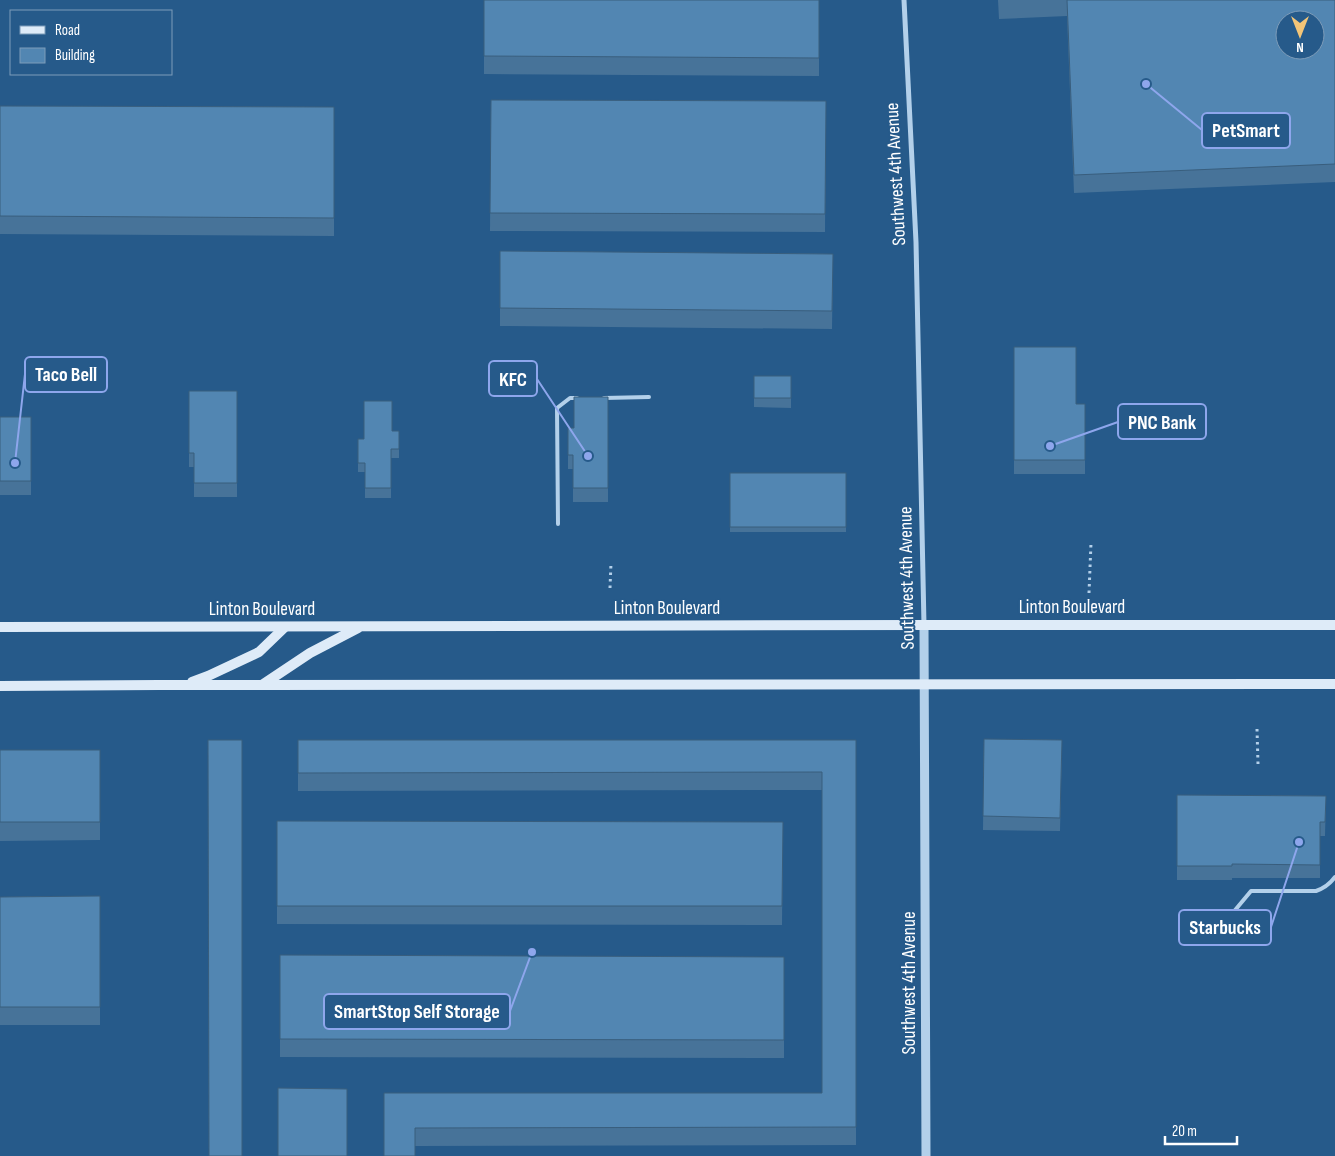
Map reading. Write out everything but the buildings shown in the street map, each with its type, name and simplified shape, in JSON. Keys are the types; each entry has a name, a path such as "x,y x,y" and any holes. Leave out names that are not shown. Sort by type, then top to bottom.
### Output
{"main road":[{"name":"Linton Boulevard","path":"0,627 1335,625"},
{"path":"262,685 310,653 361,626"},
{"path":"184,685 259,652 285,627"},
{"path":"0,686 1335,684"}],"street":[{"name":"Southwest 4th Avenue","path":"904,0 916,242 924,625 926,1156"}],"lane":[{"path":"599,398 649,397"},
{"path":"558,524 557,408 570,398 580,398"},
{"path":"1231,915 1251,891 1316,891 1325,888 1332,882 1335,876"}],"path":[{"path":"1089,593 1091,543"},
{"path":"610,588 611,563"},
{"path":"1257,729 1258,764"}],"place":[{"name":"PetSmart","path":"1146,84"},
{"name":"PNC Bank","path":"1050,446"},
{"name":"KFC","path":"588,456"},
{"name":"Taco Bell","path":"15,463"},
{"name":"Starbucks","path":"1299,842"},
{"name":"SmartStop Self Storage","path":"532,952"}]}
